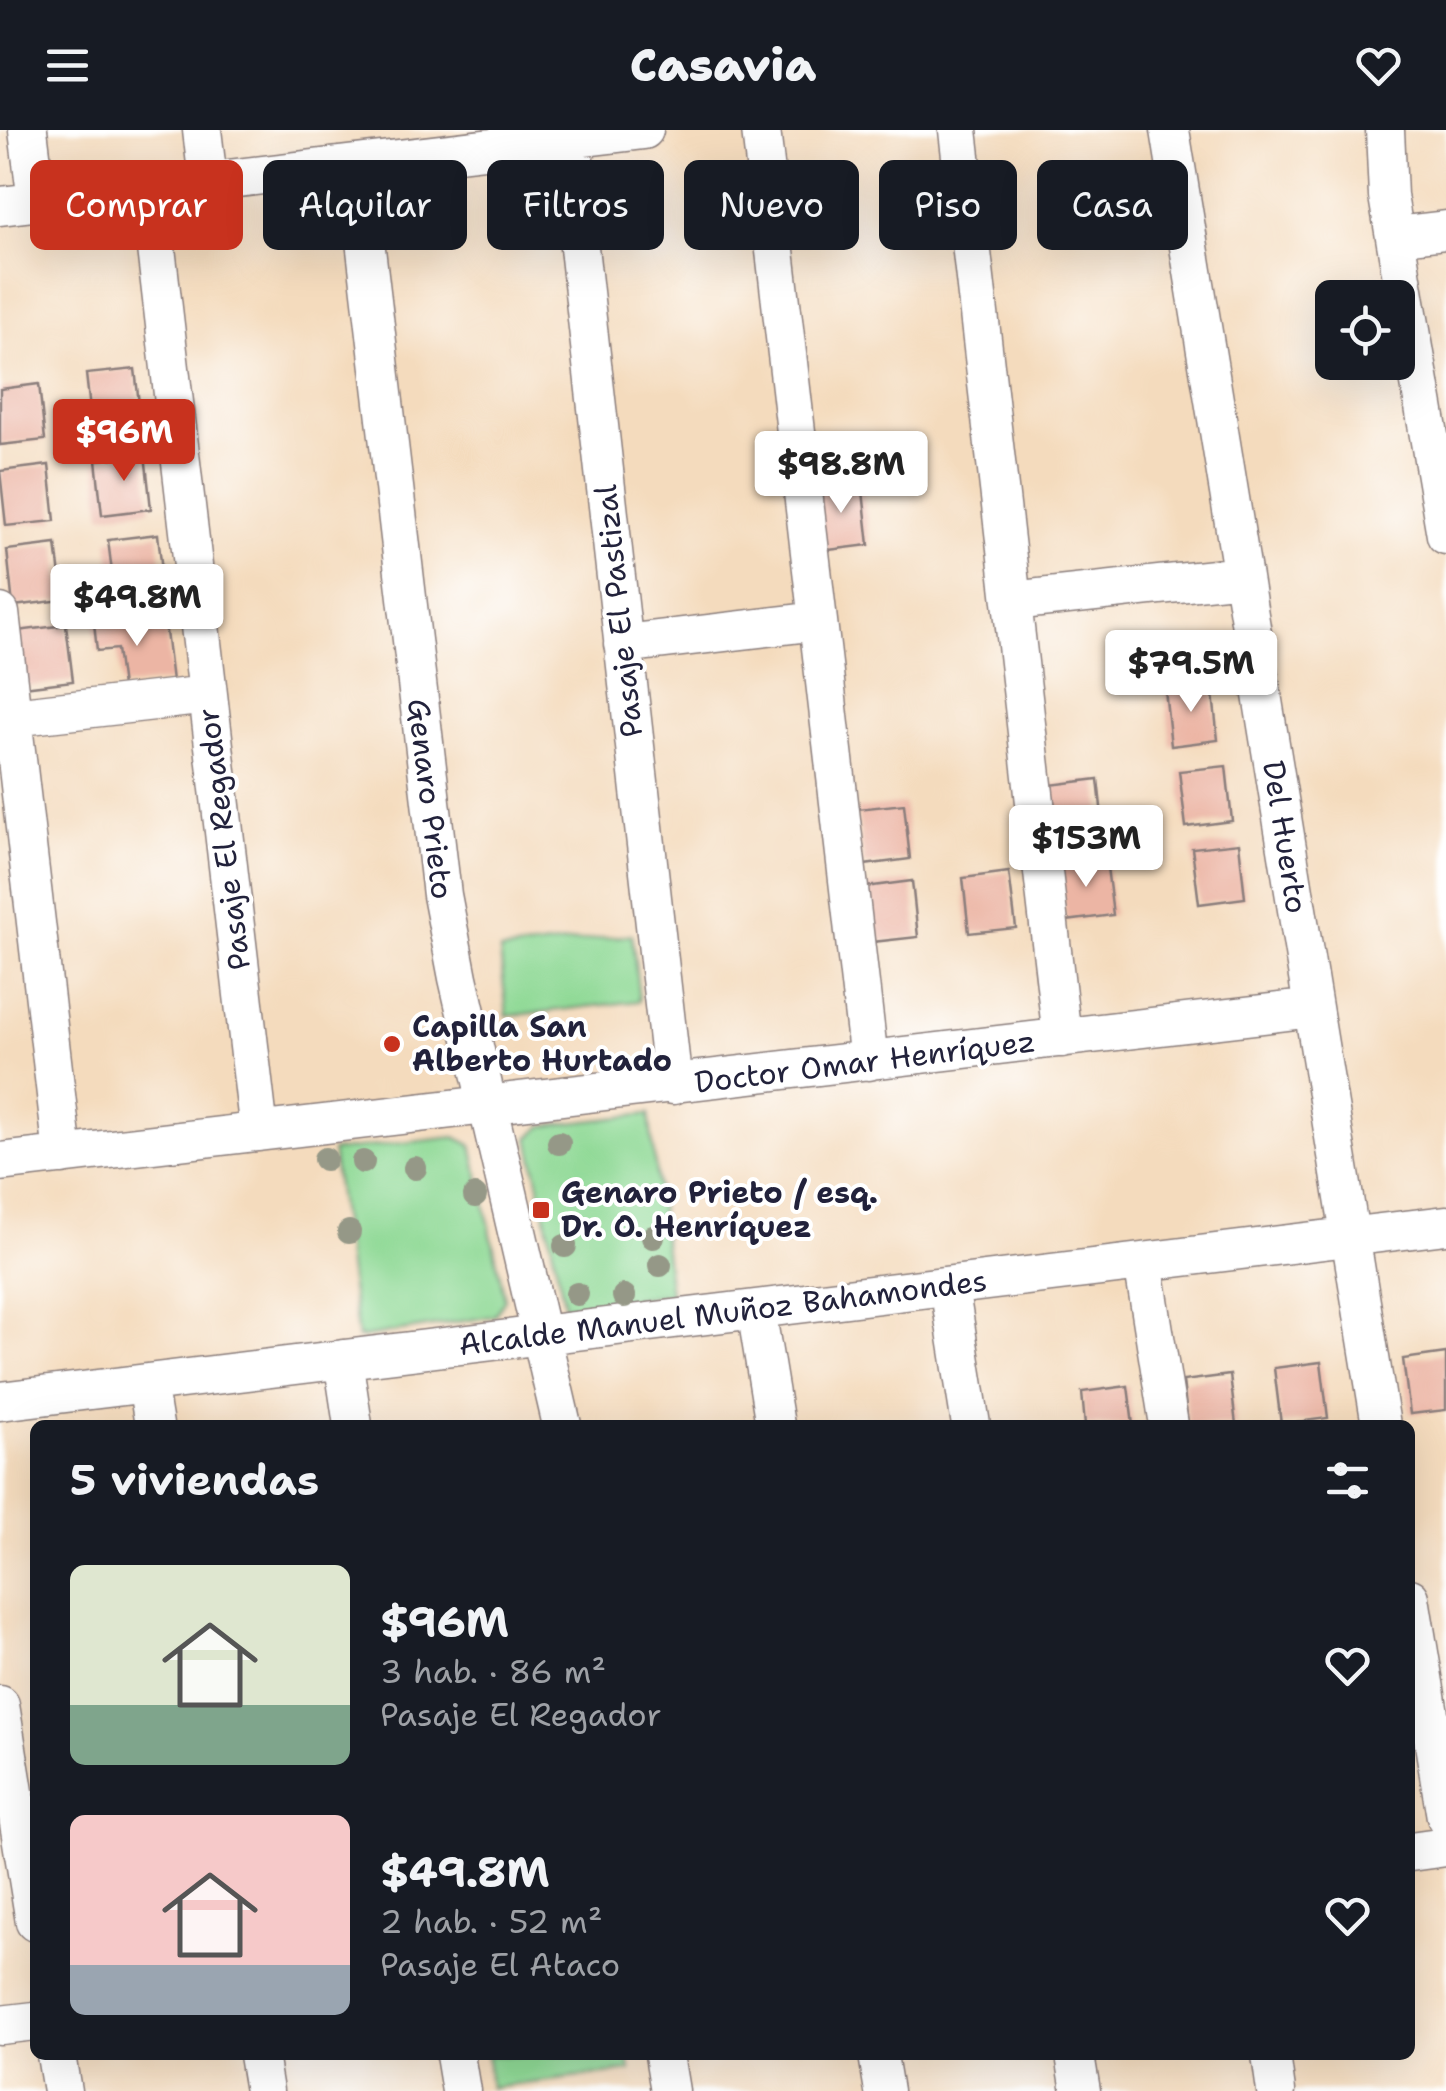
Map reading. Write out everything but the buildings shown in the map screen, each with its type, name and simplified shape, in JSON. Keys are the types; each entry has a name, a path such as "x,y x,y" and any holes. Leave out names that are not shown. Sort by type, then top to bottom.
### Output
{"street":[{"path":"18,204 28,130"},
{"path":"202,130 205,160"},
{"path":"364,160 393,145 644,130"},
{"path":"761,130 869,1062"},
{"path":"958,130 1062,1038"},
{"name":"Del Huerto","path":"1170,130 1381,1420"},
{"path":"1385,130 1386,175 1395,236 1446,535"},
{"name":"Pasaje El Pastizal","path":"576,134 572,185 673,1084"},
{"path":"1395,236 1446,230"},
{"name":"Pasaje El Regador","path":"156,250 259,1132"},
{"name":"Genaro Prieto","path":"366,250 434,844 458,978 561,1420"},
{"path":"1012,601 1242,576"},
{"path":"0,613 63,1155"},
{"path":"623,644 818,622"},
{"path":"12,717 208,695"},
{"name":"Doctor Omar Henríquez","path":"0,1162 1313,1008"},
{"name":"Alcalde Manuel Muñoz Bahamondes","path":"0,1401 1446,1226"},
{"path":"1143,1262 1168,1420"},
{"path":"948,1286 970,1420"},
{"path":"756,1309 774,1420"},
{"path":"343,1359 352,1420"},
{"path":"147,1383 153,1420"},
{"path":"1415,1628 1446,1817"},
{"path":"0,1705 30,1891"},
{"path":"1415,1851 1446,1847"},
{"path":"0,2025 30,2021"},
{"path":"57,2060 62,2091"},
{"path":"259,2060 264,2091"},
{"path":"456,2060 461,2091"},
{"path":"665,2060 670,2091"},
{"path":"879,2060 884,2091"},
{"path":"1076,2060 1080,2091"},
{"path":"1271,2060 1276,2091"}],"green space":[{"path":"632,935 639,1001 507,1016 500,951"},
{"path":"649,1114 670,1294 565,1307 529,1138 543,1126"},
{"path":"455,1137 472,1145 505,1299 494,1316 358,1338 332,1151"},
{"path":"487,2060 629,2060 630,2071 490,2088"}],"place":[{"name":"Capilla San Alberto Hurtado","path":"392,1044"},
{"name":"Genaro Prieto / esq. Dr. O. Henríquez","path":"541,1210"}]}
